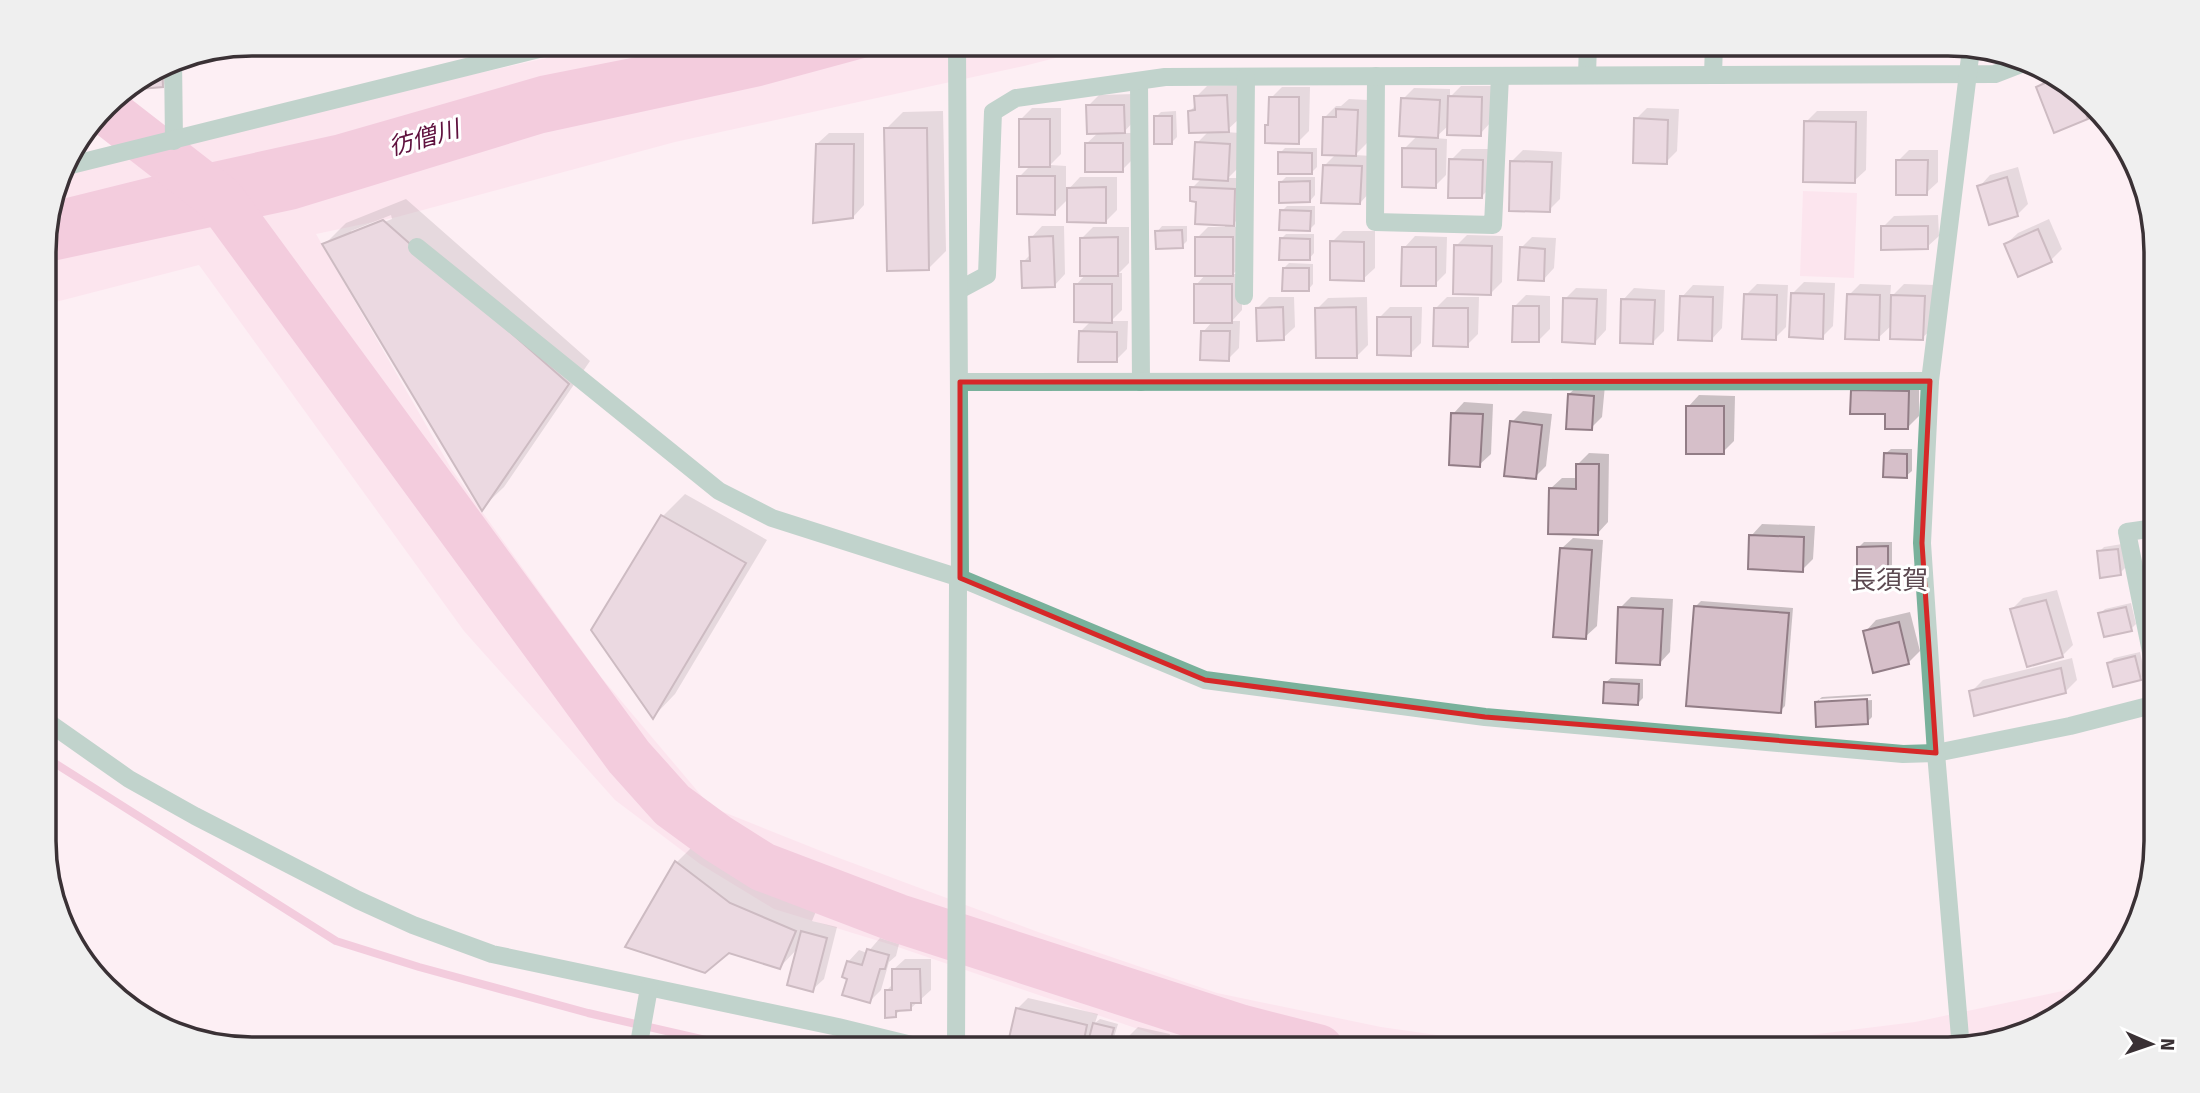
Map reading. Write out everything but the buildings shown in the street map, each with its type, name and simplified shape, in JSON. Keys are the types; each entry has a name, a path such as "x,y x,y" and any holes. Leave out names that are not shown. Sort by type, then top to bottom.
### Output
{"street":[{"path":"77,164 511,56"},
{"path":"956,1037 960,578 957,56"},
{"path":"1587,75 1588,56"},
{"path":"1713,75 1714,56"},
{"path":"1960,1037 1936,753 1922,543 1930,381 1969,58"},
{"path":"959,290 987,275 993,112 1016,98 1165,77 1995,74 2013,67"},
{"path":"173,73 174,141"},
{"path":"1376,76 1376,222 1493,225 1500,76"},
{"path":"1244,296 1246,77"},
{"path":"1139,81 1141,382"},
{"path":"417,247 719,491 772,518 960,578 1206,680 1485,717 1889,753 1936,753 2070,726 2144,707"},
{"path":"960,382 1930,381"},
{"path":"2144,529 2127,532 2144,617"},
{"path":"56,728 130,779 195,816 358,900 413,925 492,954 879,1037"},
{"path":"640,1037 649,988"}],"highlighted area":[{"path":"1930,381 1922,543 1936,753 1485,717 1205,680 960,578 960,382"}],"shaded area":[{"path":"556,56 1063,56 675,142 397,217 316,234 452,470 601,677 711,807 1038,932 1217,993 1381,1027 1451,1037 1162,1037 892,945 774,909 700,864 615,800 464,631 199,265 56,302 56,239 63,201 77,164"},
{"path":"1803,191 1857,193 1854,278 1800,276"},
{"path":"2099,966 2057,1004 2011,1027 1986,1033 1961,1037 1794,1037 1915,1022 2072,989"}],"water":[{"name":"彷僧川","path":"641,56 872,56 761,86 544,133 296,209 56,260 56,239 64,199 335,135 540,76"}],"waterway":[{"path":"112,116 220,199 629,757 672,805 763,867 897,918 1272,1037"},
{"path":"56,764 336,941 419,967 588,1013 693,1037"}],"district":[{"name":"長須賀","path":"1889,580"}]}
